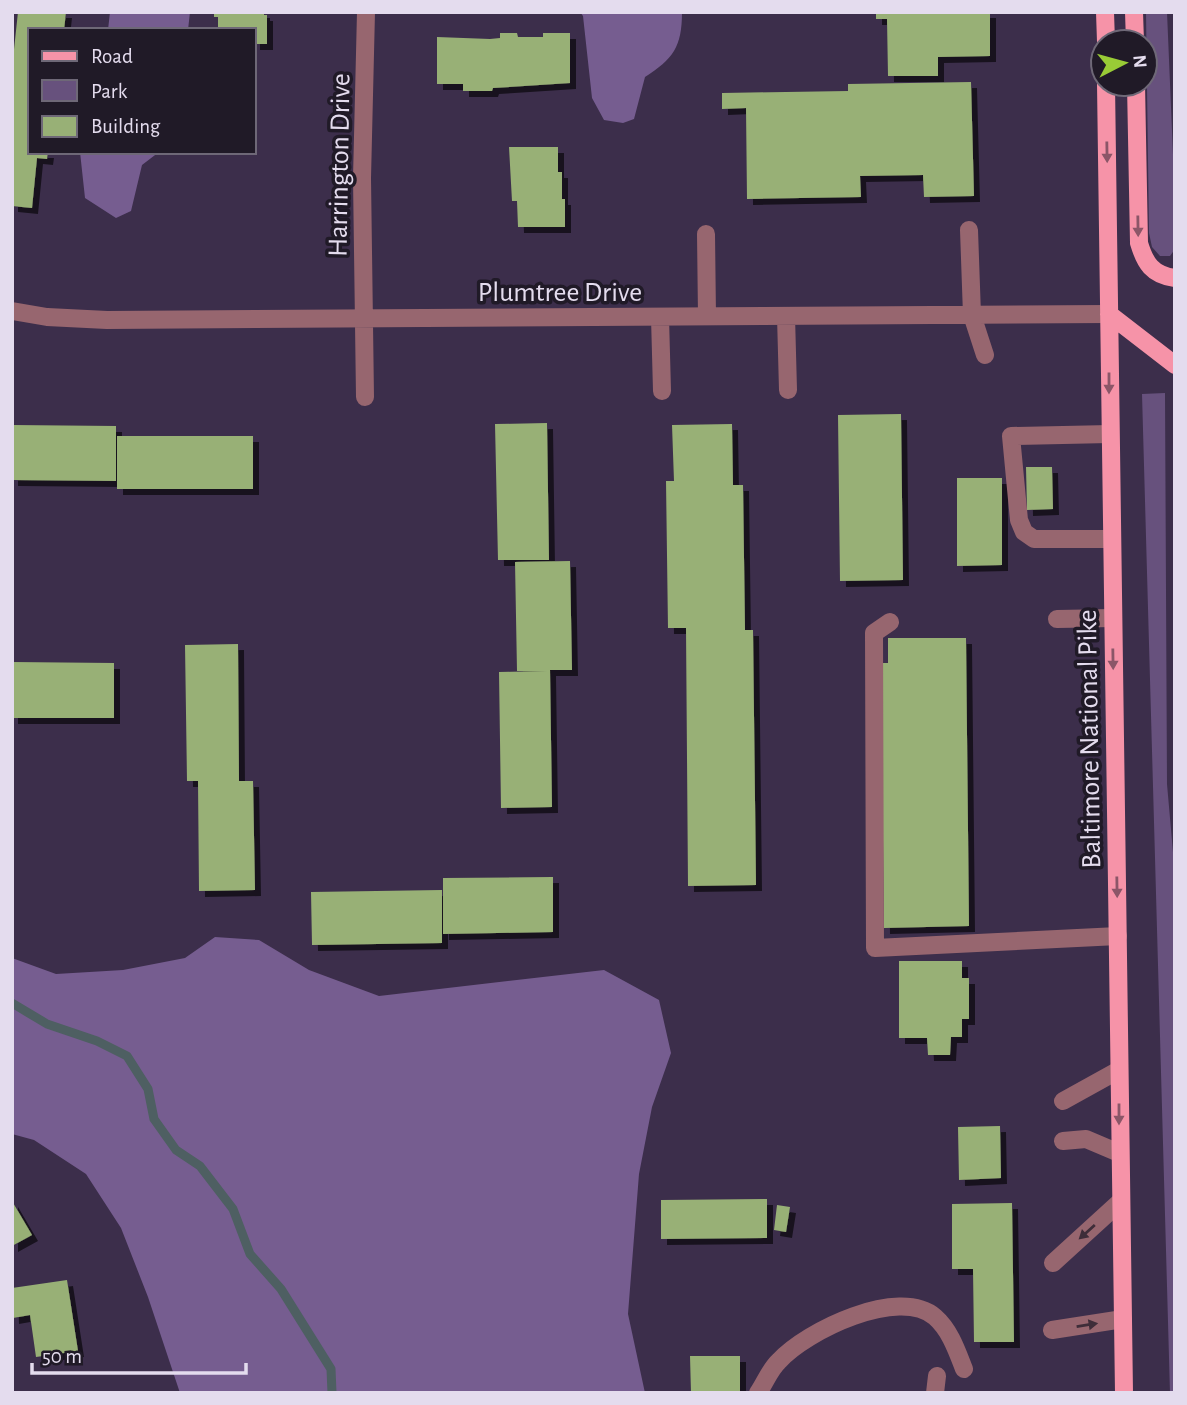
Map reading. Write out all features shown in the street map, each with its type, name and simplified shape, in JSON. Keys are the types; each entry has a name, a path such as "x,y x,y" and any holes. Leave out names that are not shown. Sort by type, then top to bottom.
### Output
{"main road":[{"name":"Baltimore National Pike","path":"1106,98 1124,1393"},
{"path":"1136,98 1139,243 1146,264 1157,273 1175,278"},
{"path":"1109,314 1175,365"}],"street":[{"name":"Harrington Drive","path":"365,397 362,319 366,12"},
{"path":"969,230 972,315 985,355"},
{"path":"706,234 707,316"},
{"name":"Plumtree Drive","path":"12,311 47,317 107,320 1109,314"},
{"path":"786,316 788,390"},
{"path":"660,317 662,391"},
{"path":"1110,434 1011,436 1019,520 1024,532 1034,539 1111,539"},
{"path":"1057,620 1113,618"},
{"path":"890,622 874,633 875,948 1118,936"},
{"path":"1063,1101 1119,1070"},
{"path":"1063,1141 1086,1139 1119,1153"},
{"path":"1053,1262 1121,1201"},
{"path":"758,1393 778,1361 815,1332 883,1307 918,1308 934,1316 946,1329 964,1369"},
{"path":"1052,1330 1123,1319"}],"green space":[{"path":"1146,12 1167,12 1175,202 1175,249 1170,256 1160,256 1152,247 1149,233 1147,98 1159,98 1159,28 1146,28"},
{"path":"1165,393 1167,784 1175,875 1175,1393 1170,1393 1142,394"}],"shaded area":[{"path":"110,12 190,12 188,28 108,28"},
{"path":"580,12 682,12 678,43 669,58 645,77 634,119 623,123 604,120 592,98 583,16"},
{"path":"80,154 156,154 142,165 131,211 116,218 85,198"},
{"path":"215,937 259,940 309,970 379,996 604,970 659,1000 671,1053 652,1107 639,1174 628,1314 645,1393 180,1393 148,1297 121,1228 86,1174 34,1140 12,1134 12,958 56,974 123,970 185,958"}],"building":[{"path":"18,12 66,12 64,28 28,28 28,154 48,154 47,159 37,158 32,208 12,206 12,68"},
{"path":"214,12 264,12 264,15 267,15 267,44 256,44 256,28 218,28 218,17 214,17"},
{"path":"876,12 990,12 990,56 938,57 938,76 888,76 887,19 876,19"},
{"path":"500,33 517,33 518,37 543,37 543,33 570,33 570,83 493,88 492,91 463,91 463,84 437,84 437,37 490,39 500,38"},
{"path":"971,82 974,196 924,197 923,175 860,176 861,197 747,199 746,108 722,109 722,93 848,91 848,84"},
{"path":"509,147 558,147 558,172 562,172 562,199 565,199 565,227 518,227 517,201 512,201"},
{"path":"901,414 903,580 840,581 838,415"},
{"path":"547,423 549,560 498,560 495,424"},
{"path":"732,424 733,485 743,485 745,630 753,630 756,885 688,886 686,628 668,628 666,481 674,481 672,425"},
{"path":"12,425 116,426 116,481 12,480"},
{"path":"117,436 253,436 253,489 117,489"},
{"path":"1026,467 1052,467 1053,509 1027,510"},
{"path":"957,478 1002,478 1002,565 957,566"},
{"path":"570,561 572,670 550,670 552,807 501,808 499,672 547,671 517,671 515,562"},
{"path":"888,638 966,638 969,926 884,928 881,663 888,663"},
{"path":"238,644 239,781 253,781 255,890 199,891 198,781 187,781 185,645"},
{"path":"12,662 114,663 114,718 12,718"},
{"path":"553,877 553,932 443,934 443,878"},
{"path":"442,890 442,943 312,945 311,892"},
{"path":"899,961 962,961 962,978 969,978 969,1019 962,1019 962,1037 951,1037 950,1055 928,1055 927,1038 899,1038"},
{"path":"1000,1126 1001,1178 959,1180 958,1127"},
{"path":"767,1199 767,1238 661,1239 661,1200"},
{"path":"12,1201 32,1235 12,1246"},
{"path":"1012,1203 1014,1342 974,1342 973,1269 952,1269 952,1204"},
{"path":"777,1205 790,1207 786,1232 774,1230"},
{"path":"67,1280 78,1351 36,1357 30,1315 13,1318 12,1288"},
{"path":"690,1356 740,1356 740,1393 691,1393"}],"waterway":[{"path":"12,1003 47,1024 97,1041 127,1056 148,1089 154,1119 176,1150 200,1166 233,1209 250,1254 281,1289 331,1369 332,1393"}]}
